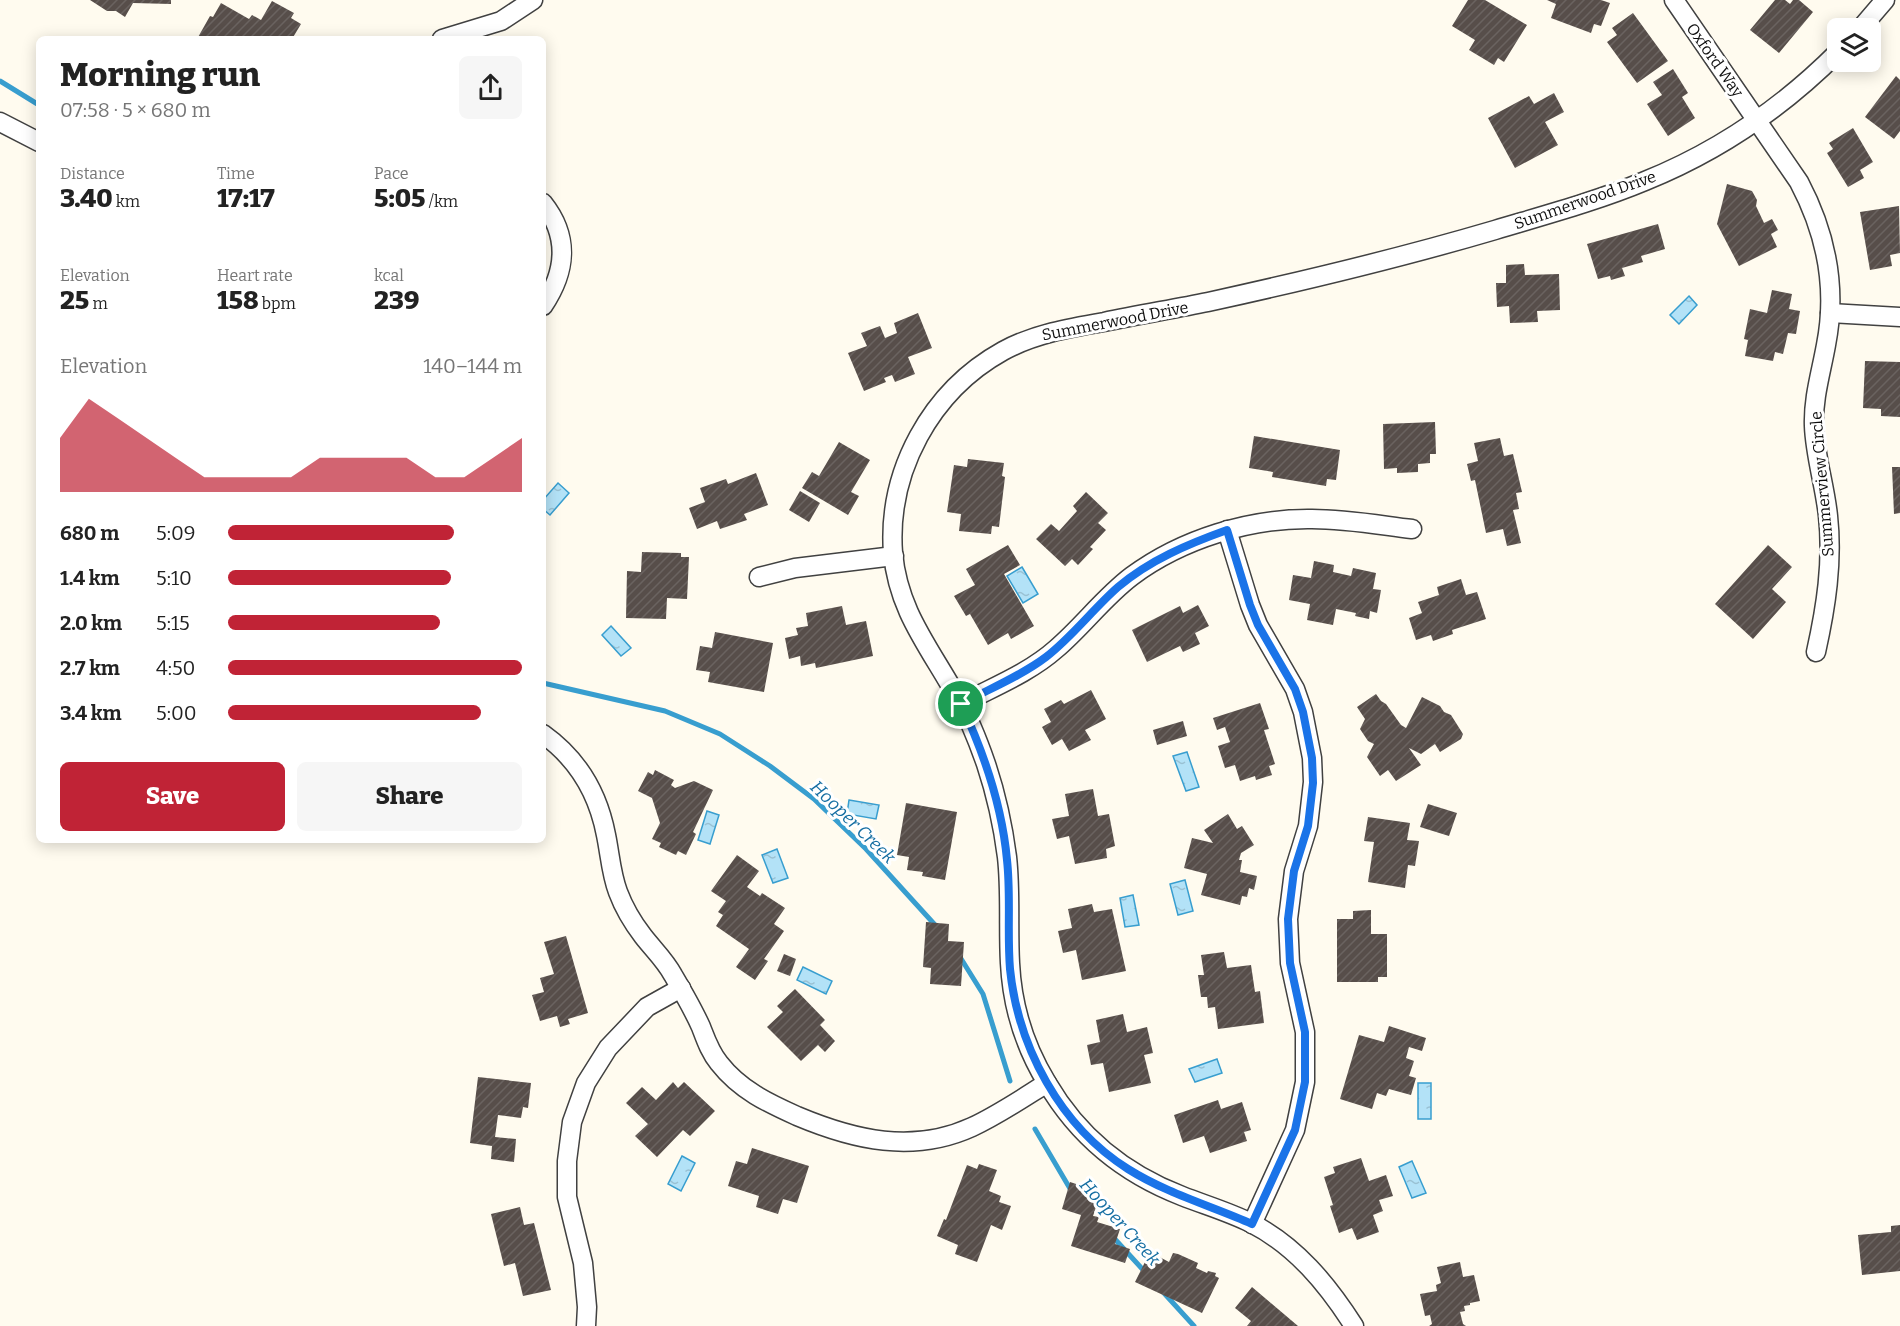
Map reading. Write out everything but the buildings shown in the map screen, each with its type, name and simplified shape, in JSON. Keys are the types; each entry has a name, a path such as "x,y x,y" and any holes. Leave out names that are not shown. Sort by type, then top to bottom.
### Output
{"street":[{"path":"452,36 501,21 533,0"},
{"name":"Oxford Way","path":"1674,0 1756,120"},
{"path":"1870,18 1885,0"},
{"name":"Summerwood Drive","path":"1354,1326 1335,1296 1299,1256 1252,1224 1151,1183 1126,1168 1082,1131 1064,1110 1047,1083 1028,1043 1013,994 1007,859 1001,824 985,761 961,704 917,633 898,584 894,556 894,520 900,484 908,458 931,414 963,380 981,364 1016,344 1059,330 1325,277 1456,242 1586,202 1648,180 1704,153 1756,120 1804,84 1827,62"},
{"name":"Summerview Circle","path":"1756,120 1799,182 1810,202 1828,261 1830,313 1814,408 1816,446 1830,541 1827,595 1816,652"},
{"path":"0,122 36,140"},
{"path":"546,207 551,213 561,240 562,265 556,286 546,301"},
{"path":"1830,313 1900,317"},
{"path":"961,704 1042,660 1118,587 1151,564 1196,541 1227,530 1264,523 1310,519 1412,529"},
{"path":"1227,530 1258,625 1284,668 1299,701 1309,735 1313,783 1308,826 1294,871 1288,919 1290,963 1305,1032 1305,1082 1295,1130 1252,1224"},
{"path":"759,577 795,568 894,556"},
{"path":"546,736 567,754 589,785 599,806 618,892 632,920 662,958 681,988 710,1050 728,1074 751,1093 776,1107 829,1129 852,1136 903,1142 927,1140 953,1134 993,1116 1047,1083"},
{"path":"586,1326 587,1307 583,1263 567,1197 567,1161 572,1122 586,1083 608,1047 647,1007 681,988"}],"water":[{"path":"1689,296 1697,305 1679,324 1670,315"},
{"path":"558,483 569,493 550,515 546,512 546,497"},
{"path":"1022,567 1038,594 1023,603 1007,576"},
{"path":"611,626 631,648 621,656 602,635"},
{"path":"1187,752 1199,787 1186,791 1173,756"},
{"path":"849,800 879,805 876,819 847,814"},
{"path":"707,811 719,815 710,844 698,840"},
{"path":"777,849 788,878 773,883 762,855"},
{"path":"1185,880 1193,911 1178,915 1170,884"},
{"path":"1133,895 1139,925 1125,927 1120,898"},
{"path":"803,967 832,981 826,994 797,980"},
{"path":"1217,1059 1222,1073 1195,1082 1189,1069"},
{"path":"1418,1083 1431,1083 1431,1119 1418,1119"},
{"path":"682,1156 695,1163 681,1191 668,1184"},
{"path":"1412,1161 1426,1193 1412,1198 1399,1167"}],"waterway":[{"name":"Hooper Creek","path":"0,81 36,103"},
{"name":"Hooper Creek","path":"546,684 665,711 720,734 770,766 814,799 866,849 936,926"},
{"name":"Hooper Creek","path":"960,957 983,994 1010,1081"},
{"name":"Hooper Creek","path":"1035,1129 1072,1192"},
{"name":"Hooper Creek","path":"1113,1237 1145,1272"},
{"name":"Hooper Creek","path":"1163,1292 1194,1326"}],"route":[{"path":"1227,530 1258,625 1295,689 1303,712 1309,735 1313,783 1308,826 1294,871 1288,919 1290,963 1305,1032 1306,1058 1302,1106 1286,1154 1252,1224 1151,1183 1126,1168 1082,1131 1064,1110 1047,1083 1037,1065 1019,1020 1013,994 1010,966 1010,895 1001,824 985,761 961,704 1042,660 1133,575 1172,552 1227,530"}]}
